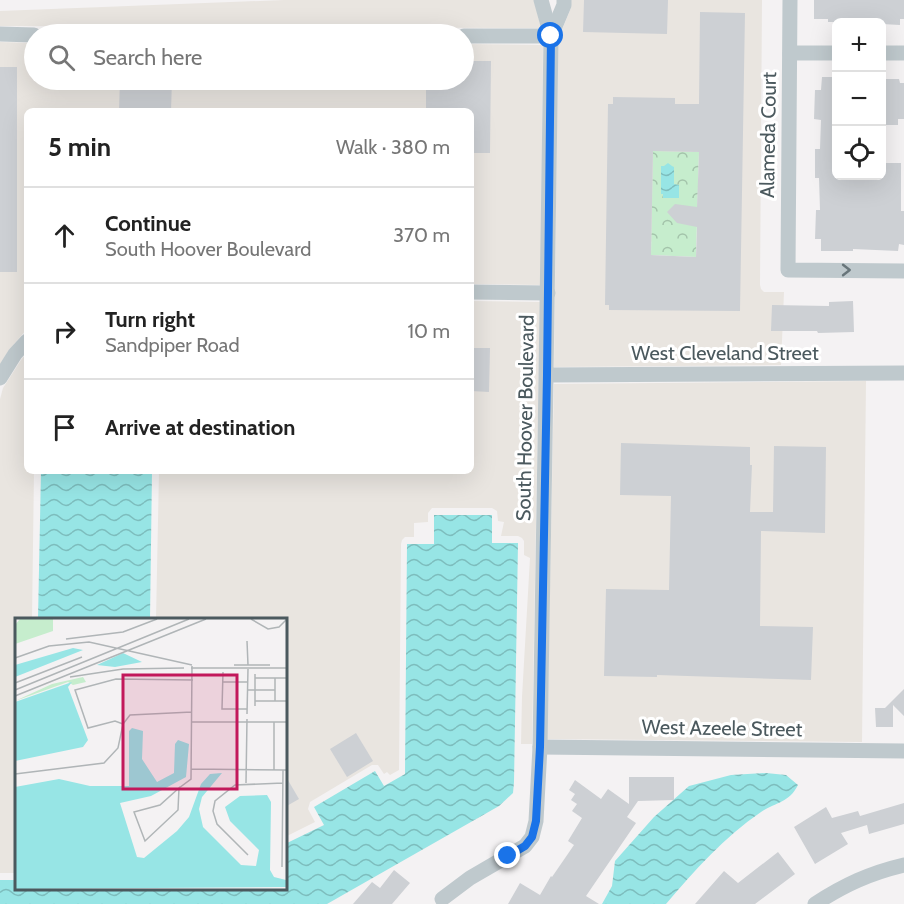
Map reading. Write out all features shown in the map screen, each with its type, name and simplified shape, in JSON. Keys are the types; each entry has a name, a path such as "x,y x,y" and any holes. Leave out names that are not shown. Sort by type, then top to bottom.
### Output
{"street":[{"name":"South Hoover Boulevard","path":"440,902 470,878 525,846 532,837 536,821 540,747 551,36 541,0"},
{"path":"474,36 551,36 564,0"},
{"name":"Alameda Court","path":"790,0 788,270 904,271"},
{"path":"0,34 24,35"},
{"path":"790,53 832,53"},
{"path":"886,53 904,53"},
{"path":"474,292 548,293"},
{"path":"0,378 24,344"},
{"name":"West Cleveland Street","path":"547,375 904,373"},
{"name":"West Azeele Street","path":"540,747 904,751"},
{"path":"815,904 855,880 904,865"}],"shaded area":[{"path":"284,0 534,0 541,28 474,28 474,24 24,24 24,26 0,26 0,11"},
{"path":"571,0 762,0 760,285 764,292 784,292 781,365 554,367 558,43 571,8","holes":["699,145 705,152 698,264 645,255"]},
{"path":"0,42 24,43 24,90 474,90 474,44 543,45 541,285 474,284 474,108 24,108 24,332 0,364"},
{"path":"474,301 540,302 532,744 521,744 530,558 524,555 522,538 501,536 504,522 498,521 497,511 492,508 432,508 428,513 428,522 414,523 414,537 405,537 402,540 399,770 390,775 387,772 384,774 378,765 372,765 310,802 308,809 315,822 286,836 286,618 156,618 159,474 474,474"},
{"path":"24,356 24,474 34,474 32,618 15,618 15,873 0,873 0,399 3,388"},
{"path":"866,381 862,742 547,739 554,384"}],"green space":[{"path":"653,151 699,152 696,257 651,255"}],"water":[{"path":"668,163 674,167 674,184 679,185 679,198 663,198 661,194 661,166"},
{"path":"41,474 152,474 150,618 38,618"},
{"path":"434,515 492,515 492,543 518,543 514,782 513,793 499,806 327,904 0,904 0,880 15,880 15,889 286,889 286,844 324,825 314,807 375,771 384,786 405,774 407,544 434,544"},
{"path":"766,773 786,775 798,785 786,799 761,812 722,843 666,904 602,904 612,886 615,861 654,817 689,786 731,775"}],"building":[{"path":"584,0 668,0 667,34 583,32"},
{"path":"814,0 904,0 904,19 900,19 900,25 886,24 886,18 832,18 832,22 828,22 828,19 814,19"},
{"path":"700,12 745,13 740,311 609,310 609,305 605,305 608,104 613,104 613,97 675,98 675,104 699,104","holes":["653,151 699,152 697,207 675,204 667,212 677,223 697,227 696,257 651,255"]},
{"path":"474,61 491,61 490,153 474,153 474,108 426,108 426,90 474,90"},
{"path":"0,67 17,67 17,272 0,272"},
{"path":"822,77 832,77 832,180 886,180 886,163 901,163 904,245 899,244 898,251 853,249 853,251 821,251 821,239 815,239 816,210 820,210 819,178 815,178 815,149 820,149 821,120 814,119 815,90 821,90"},
{"path":"886,79 899,79 900,83 904,83 904,119 898,119 898,125 886,125"},
{"path":"120,90 172,90 171,108 119,108"},
{"path":"853,301 854,332 771,331 772,305 829,306 829,302"},
{"path":"474,348 490,348 489,392 474,391"},
{"path":"621,443 750,447 750,465 752,465 750,512 773,512 774,446 826,447 825,533 761,531 760,626 813,627 811,680 657,675 657,677 604,676 606,589 669,590 671,496 620,495"},
{"path":"904,689 904,716 893,705 893,727 876,727 875,708 885,708"},
{"path":"356,733 373,761 347,777 330,749"},
{"path":"286,777 299,799 286,806"},
{"path":"629,777 674,777 674,800 638,801 627,817 636,823 586,896 599,904 508,904 520,883 540,895 574,845 568,841 582,818 572,811 577,804 571,800 575,794 569,790 575,780 601,799 608,789 629,804"},
{"path":"904,803 904,824 869,834 867,825 841,833 848,844 815,864 794,827 826,807 832,818 858,811 860,816"},
{"path":"778,852 795,874 755,904 695,904 724,871 738,883"},
{"path":"394,870 410,883 392,904 353,904 372,882 380,888"}],"route":[{"path":"508,856 525,846 532,837 536,821 540,747 551,36"}]}
